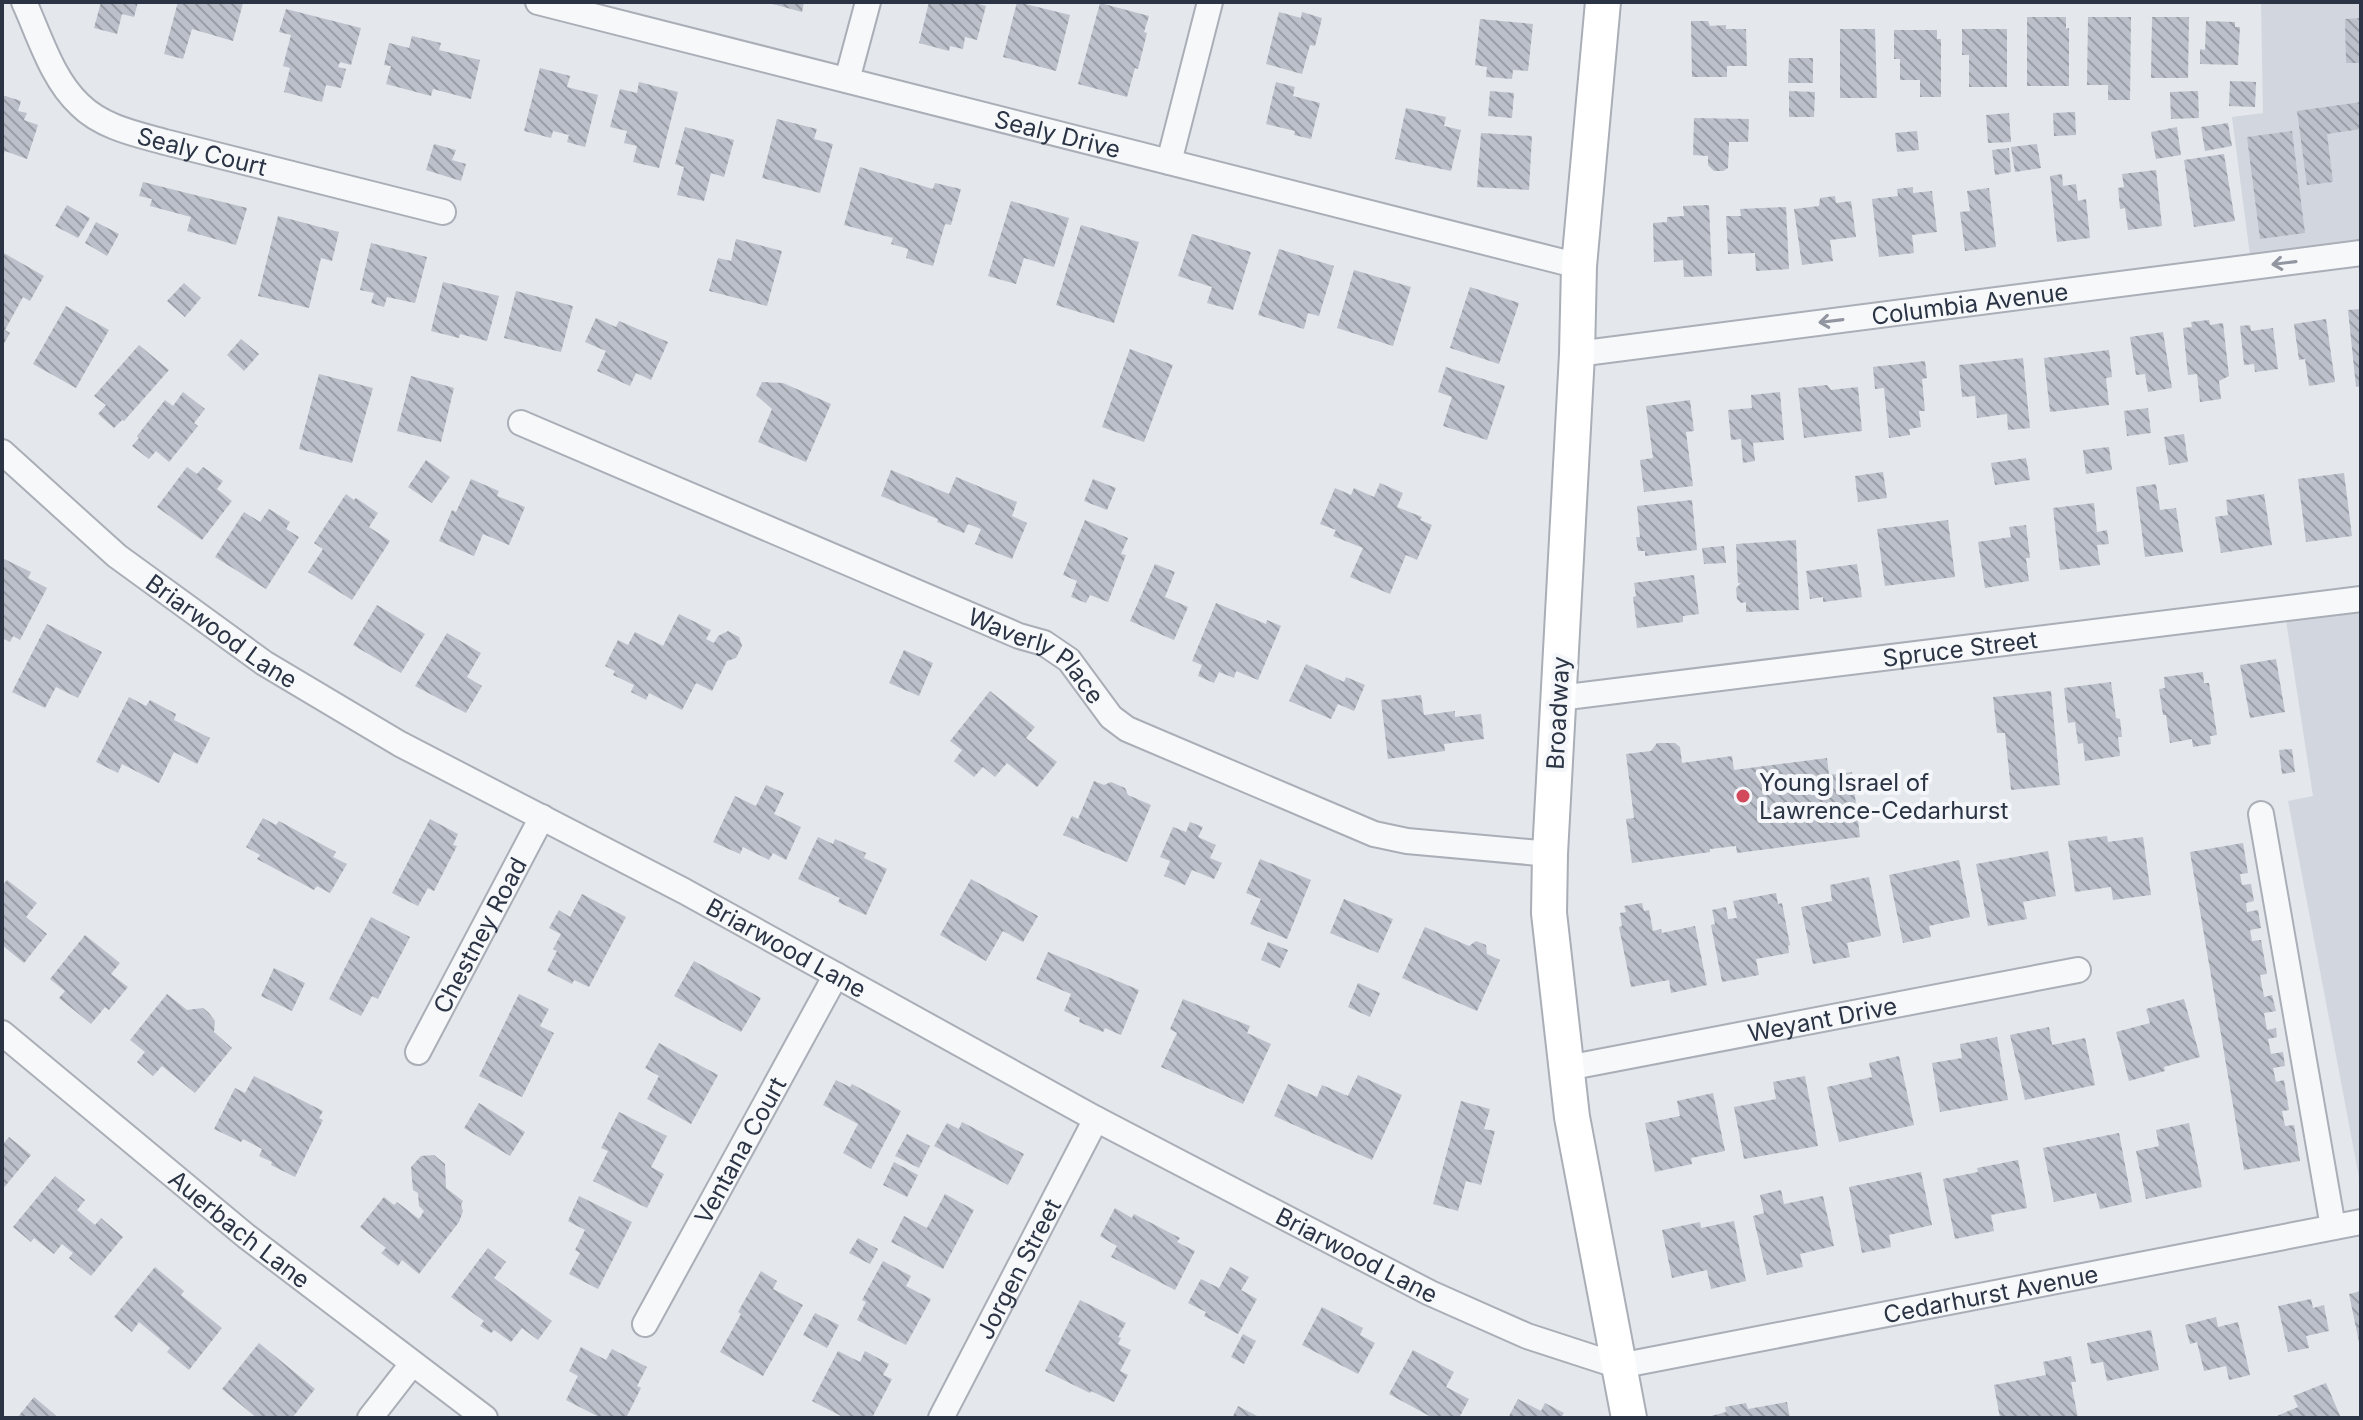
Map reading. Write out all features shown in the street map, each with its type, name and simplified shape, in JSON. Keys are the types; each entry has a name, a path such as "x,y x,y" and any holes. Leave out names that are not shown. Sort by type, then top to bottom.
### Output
{"main road":[{"name":"Broadway","path":"1603,2 1579,266 1549,913 1572,1117 1629,1418"}],"street":[{"name":"Sealy Court","path":"24,2 61,84 81,107 97,118 165,142 443,212"},
{"name":"Sealy Drive","path":"538,2 1579,266"},
{"path":"847,80 868,2"},
{"path":"1169,162 1210,2"},
{"name":"Columbia Avenue","path":"1577,354 2361,253"},
{"name":"Waverly Place","path":"521,423 1019,636 1044,643 1069,660 1111,717 1127,729 1374,834 1407,841 1550,854"},
{"name":"Briarwood Lane","path":"2,452 117,556 264,663 400,744 684,891 1096,1119 1430,1293 1527,1336 1619,1366"},
{"name":"Spruce Street","path":"1559,698 2361,599"},
{"path":"2261,814 2333,1227"},
{"name":"Chestney Road","path":"418,1052 542,817"},
{"name":"Weyant Drive","path":"1567,1068 2078,970"},
{"name":"Ventana Court","path":"645,1324 836,975"},
{"name":"Auerbach Lane","path":"2,1033 246,1236 485,1418"},
{"name":"Jorgen Street","path":"941,1418 1096,1119"},
{"name":"Cedarhurst Avenue","path":"1619,1366 2361,1222"},
{"path":"370,1418 412,1364"}],"shaded area":[{"path":"2261,2 2361,2 2361,259 2252,271 2232,117 2263,113"},
{"path":"2361,598 2361,1188 2288,801 2313,796 2284,607"}],"building":[{"path":"101,2 138,2 134,17 122,14 117,34 94,28"},
{"path":"178,2 243,3 233,41 192,29 183,59 164,54"},
{"path":"765,2 804,2 802,12"},
{"path":"929,2 971,2 986,6 977,40 965,37 963,49 950,46 949,51 919,43"},
{"path":"1017,2 1070,15 1056,71 1003,57"},
{"path":"1100,3 1149,16 1138,69 1135,68 1127,97 1078,84"},
{"path":"286,9 361,28 351,65 340,62 338,67 346,69 341,88 326,85 322,102 284,92 290,68 283,66 291,35 279,32"},
{"path":"1279,12 1301,18 1302,12 1322,18 1315,46 1310,45 1302,74 1266,64"},
{"path":"2027,17 2066,17 2066,29 2069,28 2069,86 2027,86"},
{"path":"2088,17 2131,17 2130,100 2108,100 2108,85 2087,85"},
{"path":"2152,17 2189,17 2188,78 2151,78"},
{"path":"2361,18 2361,63 2346,63 2345,19"},
{"path":"1480,19 1533,24 1528,71 1513,70 1512,79 1486,77 1487,67 1475,65"},
{"path":"1691,21 1708,21 1710,26 1726,25 1726,29 1746,29 1747,66 1727,66 1727,77 1692,77"},
{"path":"2206,21 2235,22 2235,27 2240,27 2238,65 2200,64 2200,49 2205,50"},
{"path":"1840,29 1875,29 1877,98 1840,98"},
{"path":"1962,29 2007,29 2007,87 1969,87 1969,55 1962,55"},
{"path":"1894,30 1937,30 1937,39 1941,39 1941,97 1920,97 1920,80 1900,80 1900,59 1894,59"},
{"path":"412,36 441,43 439,50 480,60 471,99 433,89 431,96 386,84 391,66 384,65 389,43 409,48"},
{"path":"1789,58 1813,58 1813,83 1788,83"},
{"path":"540,68 570,76 567,87 598,95 585,147 567,142 569,135 553,131 551,138 524,131"},
{"path":"2230,81 2256,82 2255,107 2229,106"},
{"path":"639,82 678,92 659,168 633,162 637,146 624,143 627,131 610,127 620,89 637,93"},
{"path":"1276,82 1295,87 1293,96 1320,103 1311,139 1294,135 1295,131 1266,124"},
{"path":"1490,91 1514,93 1512,118 1488,116"},
{"path":"1789,91 1815,92 1814,117 1789,117"},
{"path":"2198,91 2199,118 2171,119 2170,92"},
{"path":"2,95 21,101 18,111 27,113 24,120 38,125 27,159 5,151 2,158"},
{"path":"2361,102 2361,129 2327,134 2333,182 2307,185 2297,111"},
{"path":"1406,108 1446,117 1444,126 1461,130 1451,171 1395,159"},
{"path":"2075,112 2076,135 2054,136 2053,113"},
{"path":"2009,113 2011,142 1988,143 1986,115"},
{"path":"1694,118 1749,119 1748,142 1729,142 1728,168 1714,171 1708,165 1708,156 1693,155"},
{"path":"777,119 817,129 814,139 833,144 820,193 762,178"},
{"path":"2228,123 2232,146 2205,151 2201,127"},
{"path":"685,127 734,140 724,177 711,173 704,201 677,195 684,167 675,164"},
{"path":"2177,127 2181,155 2156,159 2151,132"},
{"path":"1917,131 1919,150 1897,152 1895,133"},
{"path":"2292,131 2305,233 2260,239 2247,137"},
{"path":"1481,133 1532,136 1529,190 1477,187"},
{"path":"434,144 456,150 452,160 466,164 461,181 426,170"},
{"path":"2037,144 2041,168 2015,172 2011,147"},
{"path":"2009,148 2011,172 1995,175 1992,150"},
{"path":"2224,154 2235,221 2194,227 2184,160"},
{"path":"860,167 933,189 935,183 961,189 951,225 945,224 933,266 906,258 908,249 891,244 893,238 844,225"},
{"path":"2156,170 2162,226 2128,230 2125,208 2120,209 2118,188 2124,187 2122,174"},
{"path":"2062,174 2063,186 2076,184 2078,201 2086,199 2090,238 2057,242 2050,176"},
{"path":"143,182 247,208 236,245 187,231 191,217 150,206 152,199 139,196"},
{"path":"1913,187 1913,193 1932,191 1937,232 1912,235 1914,253 1879,257 1872,199 1898,196 1897,189"},
{"path":"1989,188 1996,247 1965,251 1960,212 1970,211 1967,191"},
{"path":"1835,196 1836,203 1851,201 1856,237 1830,240 1833,261 1802,265 1794,209 1819,206 1820,198"},
{"path":"1011,201 1069,218 1054,267 1024,258 1016,284 988,276"},
{"path":"67,205 90,218 78,238 55,226"},
{"path":"1709,205 1712,276 1684,277 1683,260 1654,262 1653,223 1667,222 1667,217 1684,216 1683,206"},
{"path":"1786,207 1789,269 1756,271 1755,253 1728,254 1726,216 1741,216 1740,209"},
{"path":"278,216 339,232 332,261 321,258 309,308 258,296"},
{"path":"96,222 119,234 107,256 85,243"},
{"path":"1081,225 1139,242 1114,323 1056,305"},
{"path":"1192,234 1251,252 1233,310 1207,303 1212,287 1178,276"},
{"path":"736,239 782,251 767,306 709,291 718,258 731,261"},
{"path":"371,243 427,257 415,303 387,297 384,307 371,303 374,293 360,290"},
{"path":"1279,249 1334,266 1319,316 1308,313 1304,329 1258,315"},
{"path":"2,252 44,276 30,301 23,297 5,330 10,333 2,347"},
{"path":"1354,270 1411,287 1393,346 1337,328"},
{"path":"443,282 499,296 487,341 431,331"},
{"path":"184,283 201,298 185,317 167,301"},
{"path":"1470,287 1519,303 1499,364 1450,348"},
{"path":"516,291 573,306 561,352 504,338"},
{"path":"66,306 109,330 76,388 33,364"},
{"path":"2361,309 2361,386 2356,387 2348,310"},
{"path":"596,318 616,327 619,321 668,342 651,380 636,373 630,386 597,371 606,351 585,342"},
{"path":"2326,319 2335,382 2309,386 2305,359 2299,360 2294,324"},
{"path":"2209,320 2210,325 2223,323 2229,376 2219,381 2221,399 2200,402 2197,374 2188,375 2183,328 2192,327 2191,322"},
{"path":"2250,325 2251,331 2273,328 2278,369 2255,372 2254,364 2244,365 2240,326"},
{"path":"2163,332 2172,388 2148,392 2145,374 2136,375 2130,337"},
{"path":"241,339 259,354 244,371 227,355"},
{"path":"139,345 169,370 124,421 114,428 98,414 106,405 94,396"},
{"path":"1130,349 1173,365 1144,442 1102,427"},
{"path":"2109,350 2112,377 2106,378 2109,405 2050,412 2044,358"},
{"path":"2023,358 2030,428 2008,430 2007,414 1977,418 1975,396 1962,397 1959,365"},
{"path":"1925,361 1927,378 1922,379 1925,411 1919,411 1921,427 1909,429 1910,435 1889,438 1884,388 1875,389 1873,367"},
{"path":"1446,367 1505,386 1487,440 1443,426 1452,397 1438,392"},
{"path":"319,374 373,388 352,463 299,449"},
{"path":"411,376 454,388 441,442 397,431"},
{"path":"762,382 783,383 831,404 806,462 758,442 772,409 756,395"},
{"path":"1827,385 1831,390 1858,387 1862,431 1804,438 1798,388"},
{"path":"183,392 205,409 194,423 198,426 169,462 156,451 149,459 132,446 139,438 137,436 165,400 173,406"},
{"path":"1780,392 1784,440 1753,443 1755,461 1743,463 1741,439 1731,440 1728,410 1752,408 1751,395"},
{"path":"1690,400 1694,431 1686,432 1693,486 1644,492 1640,460 1653,458 1646,406"},
{"path":"2148,408 2151,433 2127,436 2124,411"},
{"path":"2184,434 2188,462 2169,465 2164,437"},
{"path":"2109,447 2112,470 2086,474 2083,450"},
{"path":"2026,458 2030,480 1995,485 1991,463"},
{"path":"426,460 450,477 432,503 408,487"},
{"path":"187,467 197,474 203,467 223,481 217,489 232,501 202,540 157,507"},
{"path":"891,470 949,494 956,477 1017,502 1012,516 1027,523 1012,559 975,544 981,529 968,524 964,533 881,496"},
{"path":"1883,472 1887,498 1858,502 1855,476"},
{"path":"2344,473 2352,536 2306,542 2298,479"},
{"path":"471,479 499,491 497,496 525,507 509,545 483,534 474,556 439,541 452,510 456,512"},
{"path":"1093,479 1116,488 1107,510 1084,501"},
{"path":"1380,483 1403,493 1397,507 1422,517 1420,520 1432,525 1417,560 1406,555 1390,594 1350,577 1363,548 1333,536 1336,530 1320,524 1335,488 1351,495 1354,488 1374,497"},
{"path":"2156,484 2160,510 2176,508 2183,552 2145,557 2136,487"},
{"path":"346,494 378,513 369,527 390,541 352,600 308,572 323,549 314,543"},
{"path":"2264,494 2272,545 2221,553 2215,517 2228,515 2226,500"},
{"path":"1692,500 1697,550 1645,556 1645,551 1638,551 1637,506"},
{"path":"2094,503 2097,532 2107,530 2109,544 2097,545 2100,565 2060,570 2053,508"},
{"path":"269,509 290,522 286,529 299,537 266,589 215,557 244,512 260,522"},
{"path":"1085,520 1128,538 1121,554 1126,555 1108,602 1090,595 1086,603 1071,597 1077,581 1063,575"},
{"path":"1948,520 1955,577 1885,586 1877,529"},
{"path":"2026,525 2029,581 1985,588 1978,542 2011,537 2009,527"},
{"path":"1796,540 1799,610 1746,612 1746,602 1741,603 1737,599 1736,588 1741,583 1738,583 1736,544"},
{"path":"1724,546 1726,563 1704,564 1702,548"},
{"path":"2,558 31,572 28,578 47,588 20,640 13,636 10,642 2,638"},
{"path":"1155,564 1175,572 1165,597 1188,607 1174,640 1130,621"},
{"path":"1857,564 1862,597 1823,602 1823,597 1810,599 1806,571"},
{"path":"1694,575 1699,614 1683,616 1683,622 1637,628 1634,583"},
{"path":"1216,603 1266,624 1267,620 1281,626 1258,680 1236,671 1234,678 1219,672 1214,683 1198,676 1202,665 1192,661"},
{"path":"377,605 425,634 401,673 353,645"},
{"path":"679,614 711,630 706,639 714,643 718,636 728,631 739,637 742,646 736,658 727,661 712,691 696,683 682,710 649,693 646,700 631,692 634,685 613,675 615,671 605,666 618,640 628,645 635,632 663,646"},
{"path":"47,624 102,652 78,698 56,687 45,708 12,692"},
{"path":"447,633 481,653 467,677 482,686 466,713 415,686"},
{"path":"904,650 933,663 919,696 889,683"},
{"path":"2276,659 2285,712 2250,718 2240,665"},
{"path":"1306,664 1344,682 1346,677 1365,685 1354,711 1338,704 1331,719 1289,701"},
{"path":"2203,672 2204,683 2209,683 2217,735 2210,736 2211,744 2193,747 2192,739 2170,743 2159,689 2165,688 2164,677"},
{"path":"2111,682 2116,718 2120,719 2120,756 2085,761 2083,743 2078,744 2075,722 2068,723 2064,688"},
{"path":"990,691 1035,727 1026,738 1057,762 1037,787 1007,763 995,777 983,767 974,777 954,761 962,750 950,741"},
{"path":"2051,691 2060,785 2011,790 2005,733 1997,733 1993,697"},
{"path":"1421,695 1424,715 1455,711 1455,717 1481,714 1484,739 1444,744 1445,751 1388,759 1381,700"},
{"path":"129,697 146,706 150,700 176,714 174,720 210,738 197,764 174,752 159,783 122,764 118,773 96,762"},
{"name":"Young Israel of Lawrence-Cedarhurst","path":"1657,743 1675,743 1680,747 1682,763 1732,756 1734,770 1827,758 1829,775 1852,772 1860,837 1737,853 1736,846 1632,863 1626,819 1634,818 1626,754 1651,751"},
{"path":"2292,749 2295,772 2282,774 2279,750"},
{"path":"1094,781 1104,785 1111,782 1125,788 1128,795 1151,805 1127,862 1063,835 1072,816 1078,819"},
{"path":"766,785 784,793 774,814 801,827 786,860 773,853 769,860 743,847 740,854 713,842 735,796 756,806"},
{"path":"263,818 276,825 279,821 336,852 333,857 347,864 330,893 317,886 314,890 257,859 260,855 246,847"},
{"path":"430,819 458,834 453,845 457,846 434,891 428,888 418,906 392,893"},
{"path":"1190,822 1203,827 1198,837 1216,845 1210,858 1222,863 1214,879 1192,870 1185,885 1164,876 1170,861 1160,857 1173,827 1186,832"},
{"path":"2107,836 2108,842 2143,837 2151,895 2113,900 2111,887 2075,892 2068,841"},
{"path":"818,837 833,844 835,839 866,853 864,858 887,869 866,915 838,902 840,898 798,879"},
{"path":"2243,843 2248,873 2240,874 2242,885 2251,884 2254,901 2246,903 2247,912 2258,910 2261,928 2250,930 2252,941 2261,940 2267,974 2260,975 2264,997 2272,995 2276,1011 2264,1013 2267,1030 2276,1028 2277,1037 2268,1039 2271,1054 2283,1052 2285,1066 2273,1068 2276,1082 2284,1080 2289,1110 2282,1111 2285,1126 2294,1125 2300,1161 2244,1170 2190,852"},
{"path":"2048,851 2056,896 2023,902 2027,919 1988,926 1976,864"},
{"path":"1260,859 1311,880 1287,939 1250,924 1261,899 1246,893"},
{"path":"1959,860 1970,917 1929,926 1931,937 1903,943 1889,875"},
{"path":"1869,877 1881,936 1847,943 1850,957 1813,964 1801,907 1832,901 1830,885"},
{"path":"971,879 1038,916 1023,942 1003,931 986,961 940,935"},
{"path":"7,880 37,903 26,917 47,934 24,963 2,945 2,886"},
{"path":"1776,893 1778,904 1782,903 1789,953 1756,959 1759,975 1722,982 1711,925 1715,924 1712,910 1726,907 1728,919 1737,918 1733,901"},
{"path":"582,894 626,917 589,987 574,980 572,984 547,971 561,934 549,928 559,910 570,917"},
{"path":"1344,899 1393,919 1378,953 1330,933"},
{"path":"1642,903 1644,911 1649,910 1653,931 1661,929 1662,933 1695,926 1707,985 1671,993 1669,980 1631,987 1619,927 1622,926 1620,913 1626,912 1624,906"},
{"path":"371,917 410,937 378,999 372,996 361,1016 329,999"},
{"path":"1425,927 1469,946 1476,941 1486,945 1487,954 1500,960 1477,1011 1402,978"},
{"path":"85,935 120,963 111,974 128,987 109,1010 105,1007 91,1024 59,998 65,991 50,979"},
{"path":"1268,942 1288,950 1280,968 1261,960"},
{"path":"1048,952 1139,990 1121,1035 1105,1028 1103,1032 1079,1022 1080,1018 1064,1011 1071,994 1036,979"},
{"path":"694,961 761,998 741,1032 674,996"},
{"path":"274,968 305,983 292,1011 261,996"},
{"path":"1358,983 1380,993 1370,1017 1348,1007"},
{"path":"167,994 187,1010 203,1008 215,1021 214,1032 232,1048 195,1093 162,1066 153,1076 137,1062 145,1052 130,1040"},
{"path":"519,994 549,1009 540,1026 554,1033 522,1097 479,1076"},
{"path":"1183,999 1250,1026 1247,1033 1271,1044 1243,1104 1161,1067 1177,1033 1170,1029"},
{"path":"2184,999 2200,1057 2129,1081 2116,1032 2150,1023 2146,1009"},
{"path":"2049,1027 2052,1045 2085,1038 2095,1085 2025,1100 2010,1035"},
{"path":"1997,1037 2008,1100 1940,1112 1932,1063 1962,1058 1960,1044"},
{"path":"659,1043 718,1075 691,1124 647,1099 659,1076 645,1068"},
{"path":"1899,1056 1914,1125 1839,1142 1827,1087 1872,1077 1869,1063"},
{"path":"1358,1075 1402,1095 1372,1160 1274,1116 1288,1084 1317,1097 1322,1085 1348,1096"},
{"path":"254,1076 323,1111 319,1118 323,1120 295,1177 259,1156 262,1149 214,1129 235,1088 245,1093"},
{"path":"1805,1076 1818,1146 1744,1159 1734,1107 1776,1099 1773,1082"},
{"path":"836,1080 850,1087 852,1084 901,1111 871,1169 843,1153 858,1124 823,1105"},
{"path":"1713,1093 1725,1151 1691,1158 1692,1164 1655,1172 1645,1123 1680,1116 1677,1101"},
{"path":"1461,1101 1490,1109 1484,1129 1495,1131 1481,1185 1466,1181 1458,1211 1433,1204"},
{"path":"479,1103 525,1132 510,1156 464,1128"},
{"path":"619,1112 667,1136 651,1167 664,1174 647,1208 593,1181 608,1151 601,1148"},
{"path":"962,1122 1024,1154 1008,1185 934,1146 947,1123 959,1129"},
{"path":"2189,1123 2202,1187 2146,1199 2136,1151 2159,1146 2156,1130"},
{"path":"2119,1133 2132,1202 2100,1209 2096,1193 2054,1202 2043,1148"},
{"path":"907,1134 930,1146 919,1168 895,1156"},
{"path":"9,1137 31,1155 2,1190 2,1143"},
{"path":"434,1155 445,1164 446,1188 463,1201 463,1211 459,1222 419,1274 402,1260 398,1266 381,1253 386,1248 360,1227 384,1197 394,1205 397,1202 419,1219 424,1211 419,1206 418,1193 413,1190 411,1167 421,1156"},
{"path":"2018,1160 2027,1208 1991,1215 1994,1231 1955,1239 1943,1179"},
{"path":"894,1162 918,1175 907,1197 883,1185"},
{"path":"1921,1172 1932,1225 1889,1235 1891,1247 1862,1253 1849,1187"},
{"path":"55,1176 85,1200 77,1210 95,1225 101,1218 123,1237 91,1276 69,1258 73,1253 62,1244 54,1254 34,1238 31,1242 13,1227"},
{"path":"1781,1190 1784,1204 1823,1196 1834,1246 1800,1254 1803,1267 1767,1275 1753,1216 1764,1213 1760,1195"},
{"path":"945,1194 974,1210 943,1269 891,1242 904,1216 927,1228"},
{"path":"579,1196 632,1222 598,1289 569,1274 580,1253 575,1250 585,1230 568,1221"},
{"path":"1115,1208 1132,1218 1134,1214 1180,1238 1177,1242 1195,1251 1175,1290 1111,1257 1117,1246 1100,1236"},
{"path":"1734,1221 1746,1281 1711,1289 1707,1270 1672,1278 1662,1230 1700,1222 1701,1228"},
{"path":"858,1238 878,1249 870,1264 849,1253"},
{"path":"488,1248 506,1262 494,1278 552,1321 538,1340 522,1328 511,1342 494,1330 491,1333 480,1326 484,1321 451,1297"},
{"path":"883,1261 911,1276 906,1286 931,1299 906,1345 857,1320 866,1302 862,1300"},
{"path":"155,1267 184,1291 181,1295 222,1328 189,1370 167,1352 170,1348 139,1322 132,1332 114,1317"},
{"path":"1230,1267 1249,1277 1241,1290 1257,1299 1238,1334 1204,1316 1206,1312 1188,1303 1201,1279 1219,1288"},
{"path":"761,1271 777,1281 773,1289 803,1305 763,1376 720,1352"},
{"path":"2361,1291 2361,1347 2360,1347 2349,1294"},
{"path":"2311,1299 2313,1308 2324,1305 2329,1331 2306,1336 2309,1348 2288,1352 2278,1306"},
{"path":"1080,1300 1126,1323 1118,1337 1121,1338 1118,1344 1131,1350 1120,1371 1128,1375 1114,1402 1045,1371"},
{"path":"1322,1307 1363,1328 1360,1335 1375,1343 1358,1374 1302,1345"},
{"path":"815,1313 839,1325 827,1348 803,1335"},
{"path":"2216,1317 2218,1327 2238,1322 2250,1375 2229,1380 2226,1366 2204,1371 2197,1342 2190,1344 2185,1325"},
{"path":"2151,1330 2159,1370 2107,1381 2103,1362 2091,1364 2087,1343"},
{"path":"1243,1334 1256,1341 1244,1364 1231,1357"},
{"path":"259,1343 315,1389 292,1418 257,1418 222,1389"},
{"path":"581,1347 606,1360 612,1349 647,1367 637,1386 641,1388 626,1418 601,1418 566,1400 578,1376 569,1371"},
{"path":"1413,1350 1454,1372 1446,1387 1469,1399 1459,1418 1433,1418 1389,1394"},
{"path":"838,1351 860,1362 865,1351 889,1364 883,1375 892,1379 872,1418 845,1418 812,1401"},
{"path":"2071,1356 2076,1382 2071,1382 2078,1418 2000,1418 1994,1385 2046,1375 2043,1362"},
{"path":"2326,1383 2341,1418 2272,1418 2298,1407 2293,1396"},
{"path":"34,1397 59,1418 17,1418"},
{"path":"1518,1399 1541,1411 1545,1403 1564,1413 1561,1418 1508,1418"},
{"path":"1787,1402 1790,1418 1704,1418 1726,1412 1725,1407 1746,1403 1748,1409"},
{"path":"1238,1406 1261,1418 1232,1418"}],"place":[{"name":"Young Israel of Lawrence-Cedarhurst","path":"1743,796"}]}
